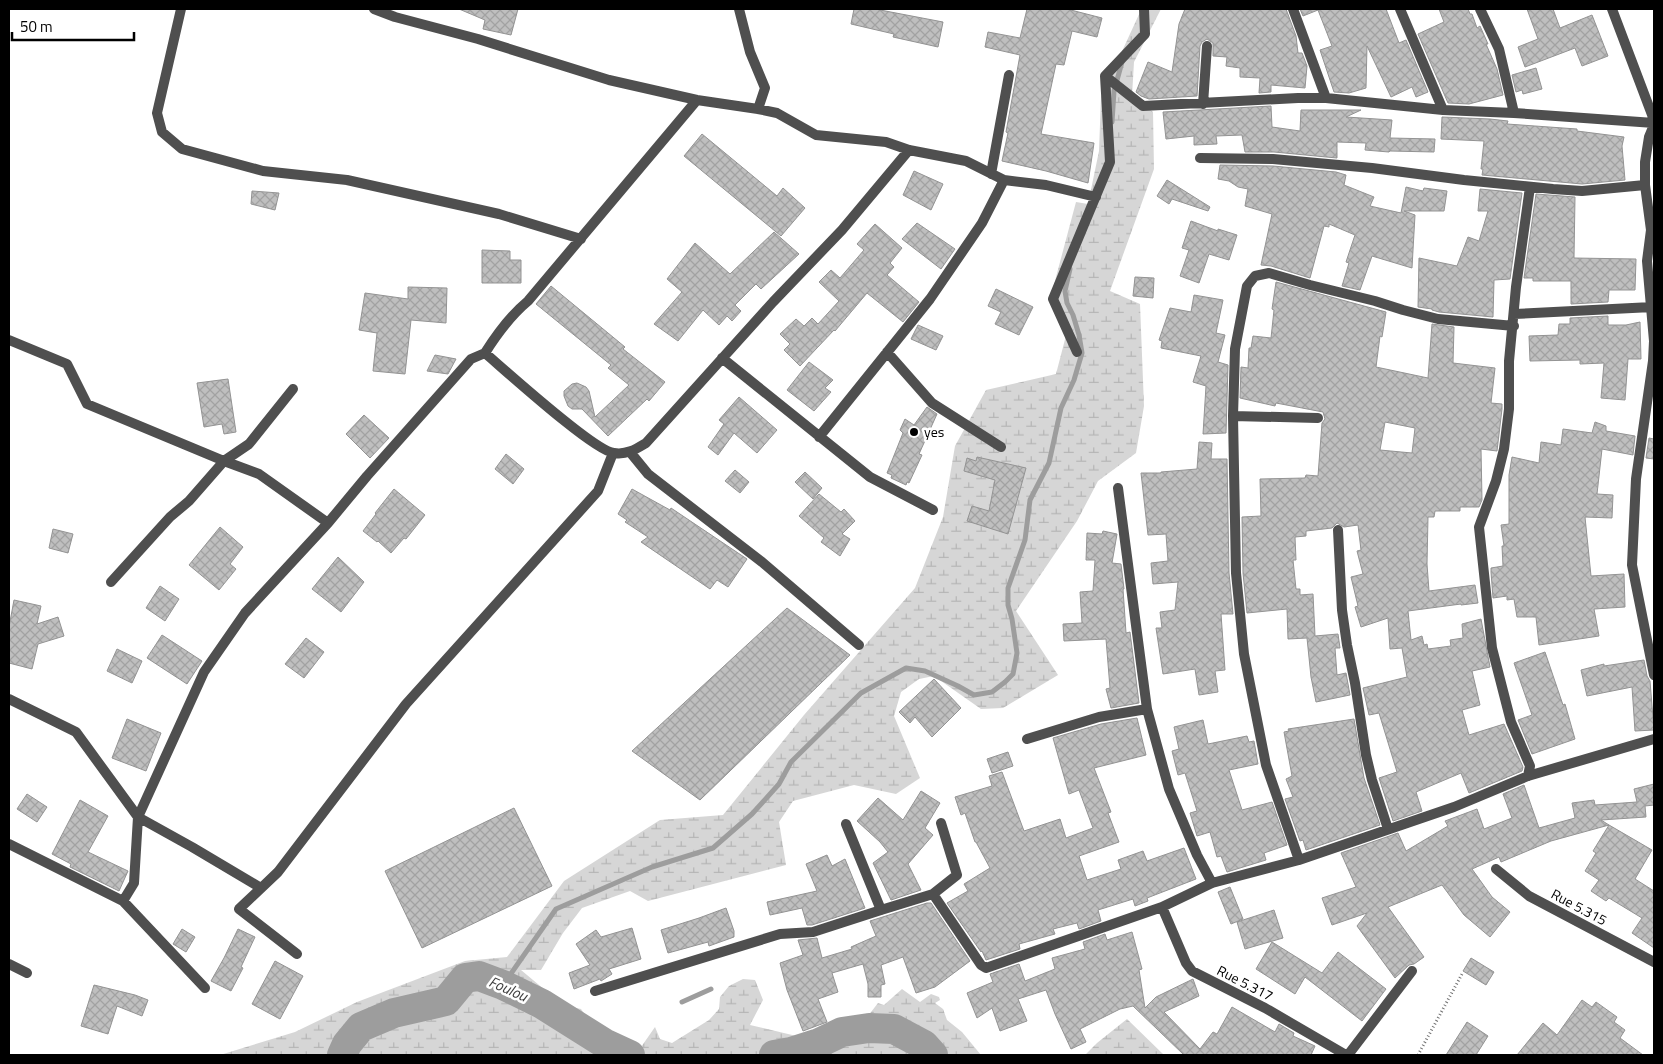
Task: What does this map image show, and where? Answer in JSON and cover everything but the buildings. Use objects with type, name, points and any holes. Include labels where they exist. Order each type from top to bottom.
[{"type":"street","points":[[181,9],[157,113],[162,132],[182,149],[263,171],[347,180],[499,214],[581,239]]},
{"type":"street","points":[[374,9],[609,80],[697,100],[777,113],[816,135],[886,142],[909,150],[966,161],[1004,180],[1046,185],[1096,197]]},
{"type":"street","points":[[739,9],[750,52],[765,88],[758,109]]},
{"type":"street","points":[[1078,352],[1053,299],[1110,162],[1105,76],[1145,34],[1144,9]]},
{"type":"street","points":[[1293,9],[1326,98]]},
{"type":"street","points":[[1400,9],[1443,110]]},
{"type":"street","points":[[1480,9],[1499,50],[1514,113]]},
{"type":"street","points":[[1612,9],[1654,123],[1649,137],[1645,162],[1645,185],[1652,231],[1648,261],[1654,341],[1653,361],[1636,479],[1632,565],[1654,675]]},
{"type":"street","points":[[1203,104],[1207,46]]},
{"type":"street","points":[[991,174],[1009,75]]},
{"type":"street","points":[[1105,76],[1143,106],[1326,98],[1443,110],[1654,123]]},
{"type":"street","points":[[123,900],[134,883],[138,817],[204,672],[244,613],[328,523],[471,359],[485,354],[513,313],[528,301],[697,100]]},
{"type":"street","points":[[485,354],[588,439],[613,454],[630,452],[646,443],[773,302],[842,230],[909,150]]},
{"type":"street","points":[[1200,158],[1274,159],[1582,191],[1645,185]]},
{"type":"street","points":[[819,437],[930,299],[982,223],[1004,180]]},
{"type":"street","points":[[1528,776],[1530,766],[1510,722],[1492,648],[1479,527],[1496,481],[1504,449],[1509,409],[1509,361],[1514,326],[1516,287],[1530,187]]},
{"type":"street","points":[[1299,860],[1266,765],[1244,654],[1236,573],[1233,416],[1235,348],[1247,286],[1255,276],[1269,273],[1310,286],[1376,301],[1438,319],[1514,326]]},
{"type":"street","points":[[1514,314],[1652,307]]},
{"type":"street","points":[[9,340],[67,364],[87,404],[259,474],[328,523]]},
{"type":"street","points":[[888,352],[932,403],[1001,447]]},
{"type":"street","points":[[722,358],[870,477],[933,510]]},
{"type":"street","points":[[111,582],[170,517],[189,501],[224,461],[249,444],[294,390]]},
{"type":"street","points":[[1233,416],[1318,418]]},
{"type":"street","points":[[630,452],[648,474],[762,562],[859,645]]},
{"type":"street","points":[[297,954],[239,909],[278,872],[406,704],[598,491],[613,454]]},
{"type":"street","points":[[1118,488],[1148,710],[1169,789],[1197,855],[1212,883]]},
{"type":"street","points":[[1338,530],[1342,610],[1347,645],[1366,755],[1388,830]]},
{"type":"street","points":[[9,698],[76,732],[138,817],[261,888]]},
{"type":"street","points":[[1027,739],[1099,717],[1148,710]]},
{"type":"street","points":[[933,894],[981,965],[986,968],[1162,907],[1212,883],[1299,860],[1454,807],[1528,776],[1654,739]]},
{"type":"street","points":[[596,991],[780,934],[813,932],[933,894],[957,875],[941,823]]},
{"type":"street","points":[[846,824],[881,910]]},
{"type":"street","points":[[9,844],[123,900],[205,988]]},
{"type":"street","name":"Rue 5.315","points":[[1496,870],[1529,896],[1654,962]]},
{"type":"street","name":"Rue 5.317","points":[[1162,907],[1186,964],[1192,971],[1265,1008],[1347,1055]]},
{"type":"street","points":[[9,964],[27,973]]},
{"type":"street","points":[[1347,1055],[1412,971]]},
{"type":"path","points":[[1418,1055],[1462,974]]},
{"type":"green space","points":[[1140,9],[1161,9],[1134,62],[1132,96],[1153,112],[1154,169],[1110,291],[1140,304],[1144,406],[1136,453],[1098,481],[1077,521],[1016,611],[1058,675],[1003,708],[981,709],[934,676],[919,679],[901,692],[894,716],[920,778],[896,794],[854,785],[793,801],[779,822],[786,865],[648,901],[630,891],[582,908],[563,933],[541,970],[521,970],[563,1005],[581,1009],[594,1028],[639,1050],[655,1027],[660,1039],[672,1043],[709,1020],[719,1009],[720,997],[729,986],[743,979],[755,980],[763,1000],[750,1025],[813,1040],[837,1033],[845,1026],[868,1016],[878,1003],[884,1005],[902,989],[920,1002],[931,994],[939,997],[940,1000],[935,1003],[943,1009],[947,1020],[962,1032],[981,1055],[220,1055],[295,1032],[357,1002],[465,961],[507,957],[564,881],[660,820],[723,815],[804,715],[915,588],[943,517],[955,446],[986,390],[1056,374],[1069,324],[1052,292],[1076,202],[1088,204],[1099,151],[1101,97]]},
{"type":"green space","points":[[1127,1019],[1164,1055],[1085,1055],[1097,1043]]},
{"type":"waterway","points":[[1112,122],[1114,91],[1122,62]]},
{"type":"waterway","points":[[503,985],[556,909],[652,867],[713,848],[752,814],[779,784],[791,762],[861,693],[906,668],[925,671],[974,695],[992,692],[1013,674],[1017,653],[1008,605],[1008,588],[1025,540],[1030,500],[1049,463],[1061,408],[1074,380],[1082,353],[1079,335],[1067,303],[1065,291],[1070,269]]},
{"type":"waterway","name":"Foulou","points":[[342,1055],[347,1044],[361,1027],[394,1013],[446,1001],[465,978],[479,976],[503,985],[542,1004],[604,1043],[630,1055]]},
{"type":"waterway","points":[[682,1002],[711,989]]},
{"type":"waterway","name":"Foulou","points":[[774,1055],[819,1043],[842,1032],[869,1028],[894,1029],[924,1045],[933,1055]]},
{"type":"place","name":"yes","points":[[914,432]]}]
